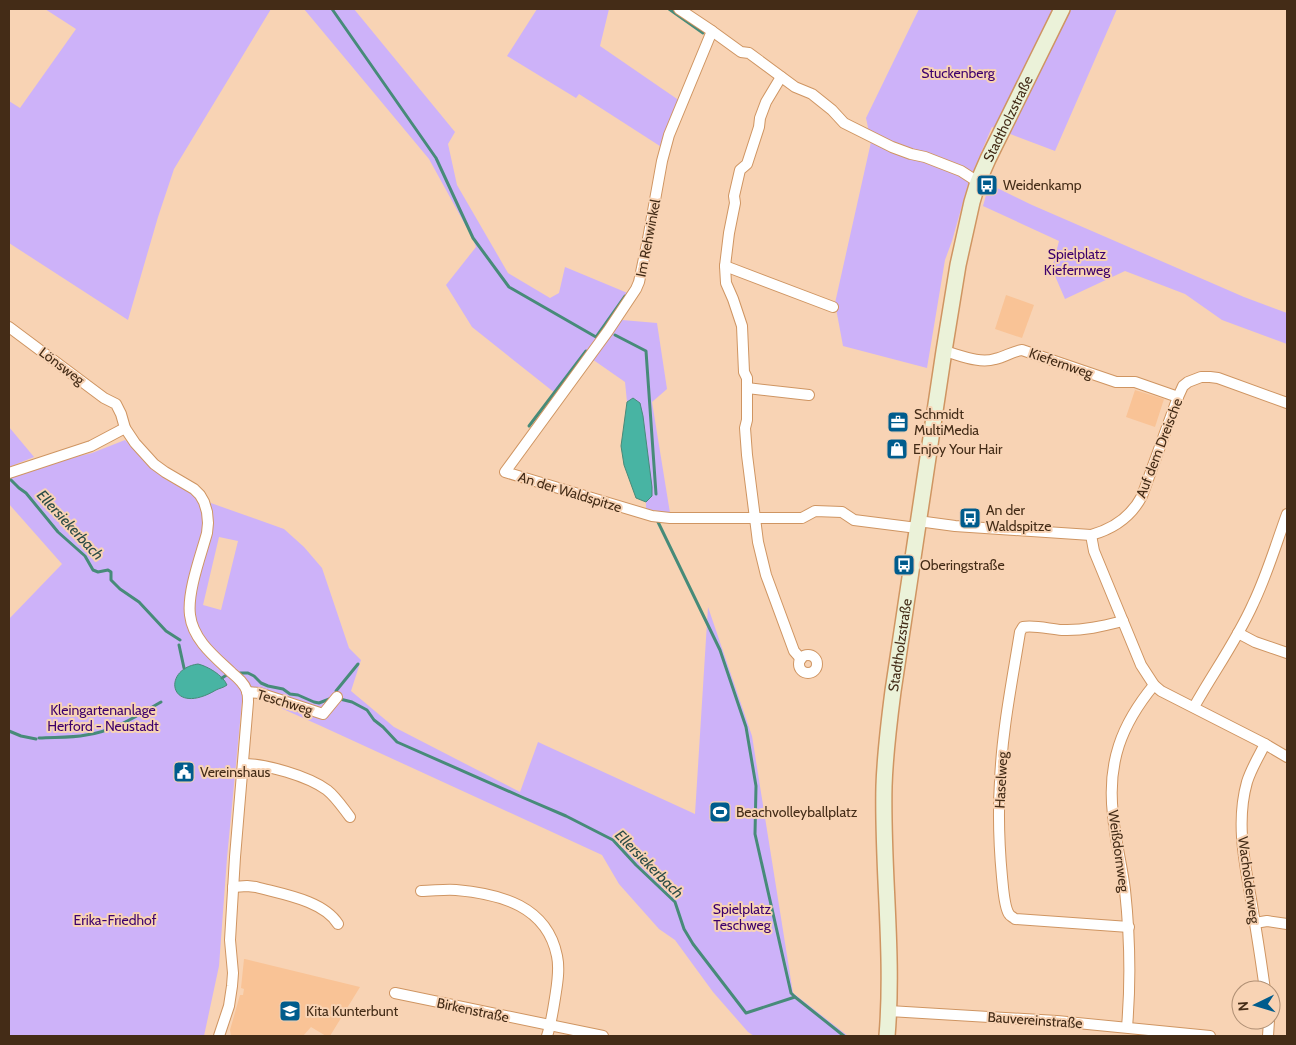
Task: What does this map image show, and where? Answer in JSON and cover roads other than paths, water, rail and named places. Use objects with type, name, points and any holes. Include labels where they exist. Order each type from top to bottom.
[{"type":"street","points":[[679,9],[741,52],[749,54],[795,87],[812,94],[832,110],[844,123],[892,148],[925,157],[960,171],[978,182]]},
{"type":"street","name":"Stadtholzstraße","points":[[887,1036],[889,955],[884,827],[885,760],[892,700],[944,350],[966,226],[978,182],[1000,132],[1062,9]]},
{"type":"street","name":"Im Rehwinkel","points":[[505,472],[608,331],[636,289],[669,135],[712,31]]},
{"type":"street","points":[[781,77],[766,102],[747,164],[740,170],[734,196],[735,203],[725,266],[726,283],[742,326],[744,372],[747,378],[747,420],[745,428],[758,542],[766,575],[794,651],[801,659]]},
{"type":"street","points":[[725,266],[833,307]]},
{"type":"street","name":"Lönsweg","points":[[9,327],[104,398],[116,404],[125,428]]},
{"type":"street","name":"Kiefernweg","points":[[944,350],[978,361],[995,359],[1017,350],[1022,350],[1116,382],[1135,382],[1178,398]]},
{"type":"street","name":"Auf dem Dreische","points":[[1091,536],[1117,524],[1138,505],[1178,398],[1183,386],[1188,382],[1201,377],[1218,378],[1287,403]]},
{"type":"street","points":[[747,388],[809,395]]},
{"type":"street","points":[[9,472],[91,446],[125,428],[135,443],[154,464],[194,490],[204,502],[208,523],[191,593],[189,604],[190,617],[196,635],[209,652],[243,683],[247,692],[248,702],[230,940],[233,973],[232,986],[229,1006],[219,1036]]},
{"type":"street","name":"An der Waldspitze","points":[[505,472],[652,516],[670,518],[802,518],[816,511],[842,512],[854,520],[918,524]]},
{"type":"street","points":[[1194,707],[1253,605],[1287,514]]},
{"type":"street","points":[[918,524],[1091,536],[1094,552],[1141,665],[1154,685],[1287,757]]},
{"type":"street","name":"Haselweg","points":[[1123,621],[1082,630],[1029,626],[1023,628],[1020,632],[1004,732],[999,820],[1003,883],[1010,915],[1015,919],[1129,926]]},
{"type":"street","points":[[1238,633],[1255,642],[1287,653]]},
{"type":"street","name":"Weißdornweg","points":[[1127,1027],[1130,997],[1129,926],[1125,887],[1112,815],[1112,777],[1116,751],[1122,734],[1131,716],[1154,685]]},
{"type":"street","name":"Teschweg","points":[[247,692],[259,693],[323,714],[337,697]]},
{"type":"street","name":"Wacholderweg","points":[[1264,980],[1241,834],[1244,798],[1248,781],[1265,744]]},
{"type":"street","points":[[243,764],[254,764],[311,780],[328,791],[350,817]]},
{"type":"street","points":[[233,887],[247,886],[310,902],[334,917],[338,924]]},
{"type":"street","points":[[422,891],[454,890],[491,895],[518,904],[541,920],[558,958],[556,989],[547,1036]]},
{"type":"street","points":[[1255,923],[1267,921],[1287,924]]},
{"type":"street","name":"Birkenstraße","points":[[395,994],[603,1036]]},
{"type":"street","name":"Bauvereinstraße","points":[[889,1011],[1057,1021],[1210,1036]]},
{"type":"water","points":[[633,398],[640,403],[643,416],[652,487],[652,496],[646,502],[636,498],[624,465],[621,446],[627,402]]},
{"type":"water","points":[[198,664],[214,672],[227,685],[200,697],[188,698],[180,695],[176,689],[175,682],[179,674],[186,668]]},
{"type":"waterway","points":[[332,9],[436,158],[473,238],[509,287],[596,337],[625,296]]},
{"type":"waterway","points":[[669,9],[703,33]]},
{"type":"waterway","points":[[615,335],[646,351],[656,494]]},
{"type":"waterway","points":[[529,426],[586,351]]},
{"type":"waterway","name":"Ellersiekerbach","points":[[10,479],[26,493],[58,532],[85,556],[93,570],[98,572],[108,570],[111,572],[111,580],[120,589],[139,602],[166,631],[180,640]]},
{"type":"waterway","points":[[658,522],[720,650],[746,727],[756,786],[755,834],[791,993],[795,997]]},
{"type":"waterway","points":[[179,645],[184,668]]},
{"type":"waterway","points":[[336,691],[358,664]]},
{"type":"waterway","name":"Ellersiekerbach","points":[[240,673],[248,673],[261,683],[283,689],[290,694],[298,695],[314,702],[319,703],[332,698]]},
{"type":"waterway","name":"Ellersiekerbach","points":[[222,678],[228,674]]},
{"type":"waterway","name":"Ellersiekerbach","points":[[340,699],[352,702],[367,710],[374,720],[397,742],[566,816],[613,840],[675,902],[684,929],[693,944],[746,1013],[795,997],[844,1036]]},
{"type":"waterway","points":[[39,738],[69,737],[96,733],[125,722],[161,702]]},
{"type":"waterway","points":[[9,731],[36,739]]},
{"type":"place","name":"Weidenkamp","points":[[987,185]]},
{"type":"place","name":"Schmidt MultiMedia","points":[[898,422]]},
{"type":"place","name":"Enjoy Your Hair","points":[[897,449]]},
{"type":"place","name":"An der Waldspitze","points":[[970,518]]},
{"type":"place","name":"Oberingstraße","points":[[904,565]]},
{"type":"place","name":"Vereinshaus","points":[[184,772]]},
{"type":"place","name":"Beachvolleyballplatz","points":[[720,812]]},
{"type":"place","name":"Kita Kunterbunt","points":[[290,1011]]},
{"type":"park label","name":"Stuckenberg","points":[[958,73]]},
{"type":"park label","name":"Spielplatz Kiefernweg","points":[[1077,262]]},
{"type":"park label","name":"Kleingartenanlage Herford - Neustadt","points":[[103,718]]},
{"type":"park label","name":"Spielplatz Teschweg","points":[[742,918]]},
{"type":"park label","name":"Erika-Friedhof","points":[[115,920]]}]
